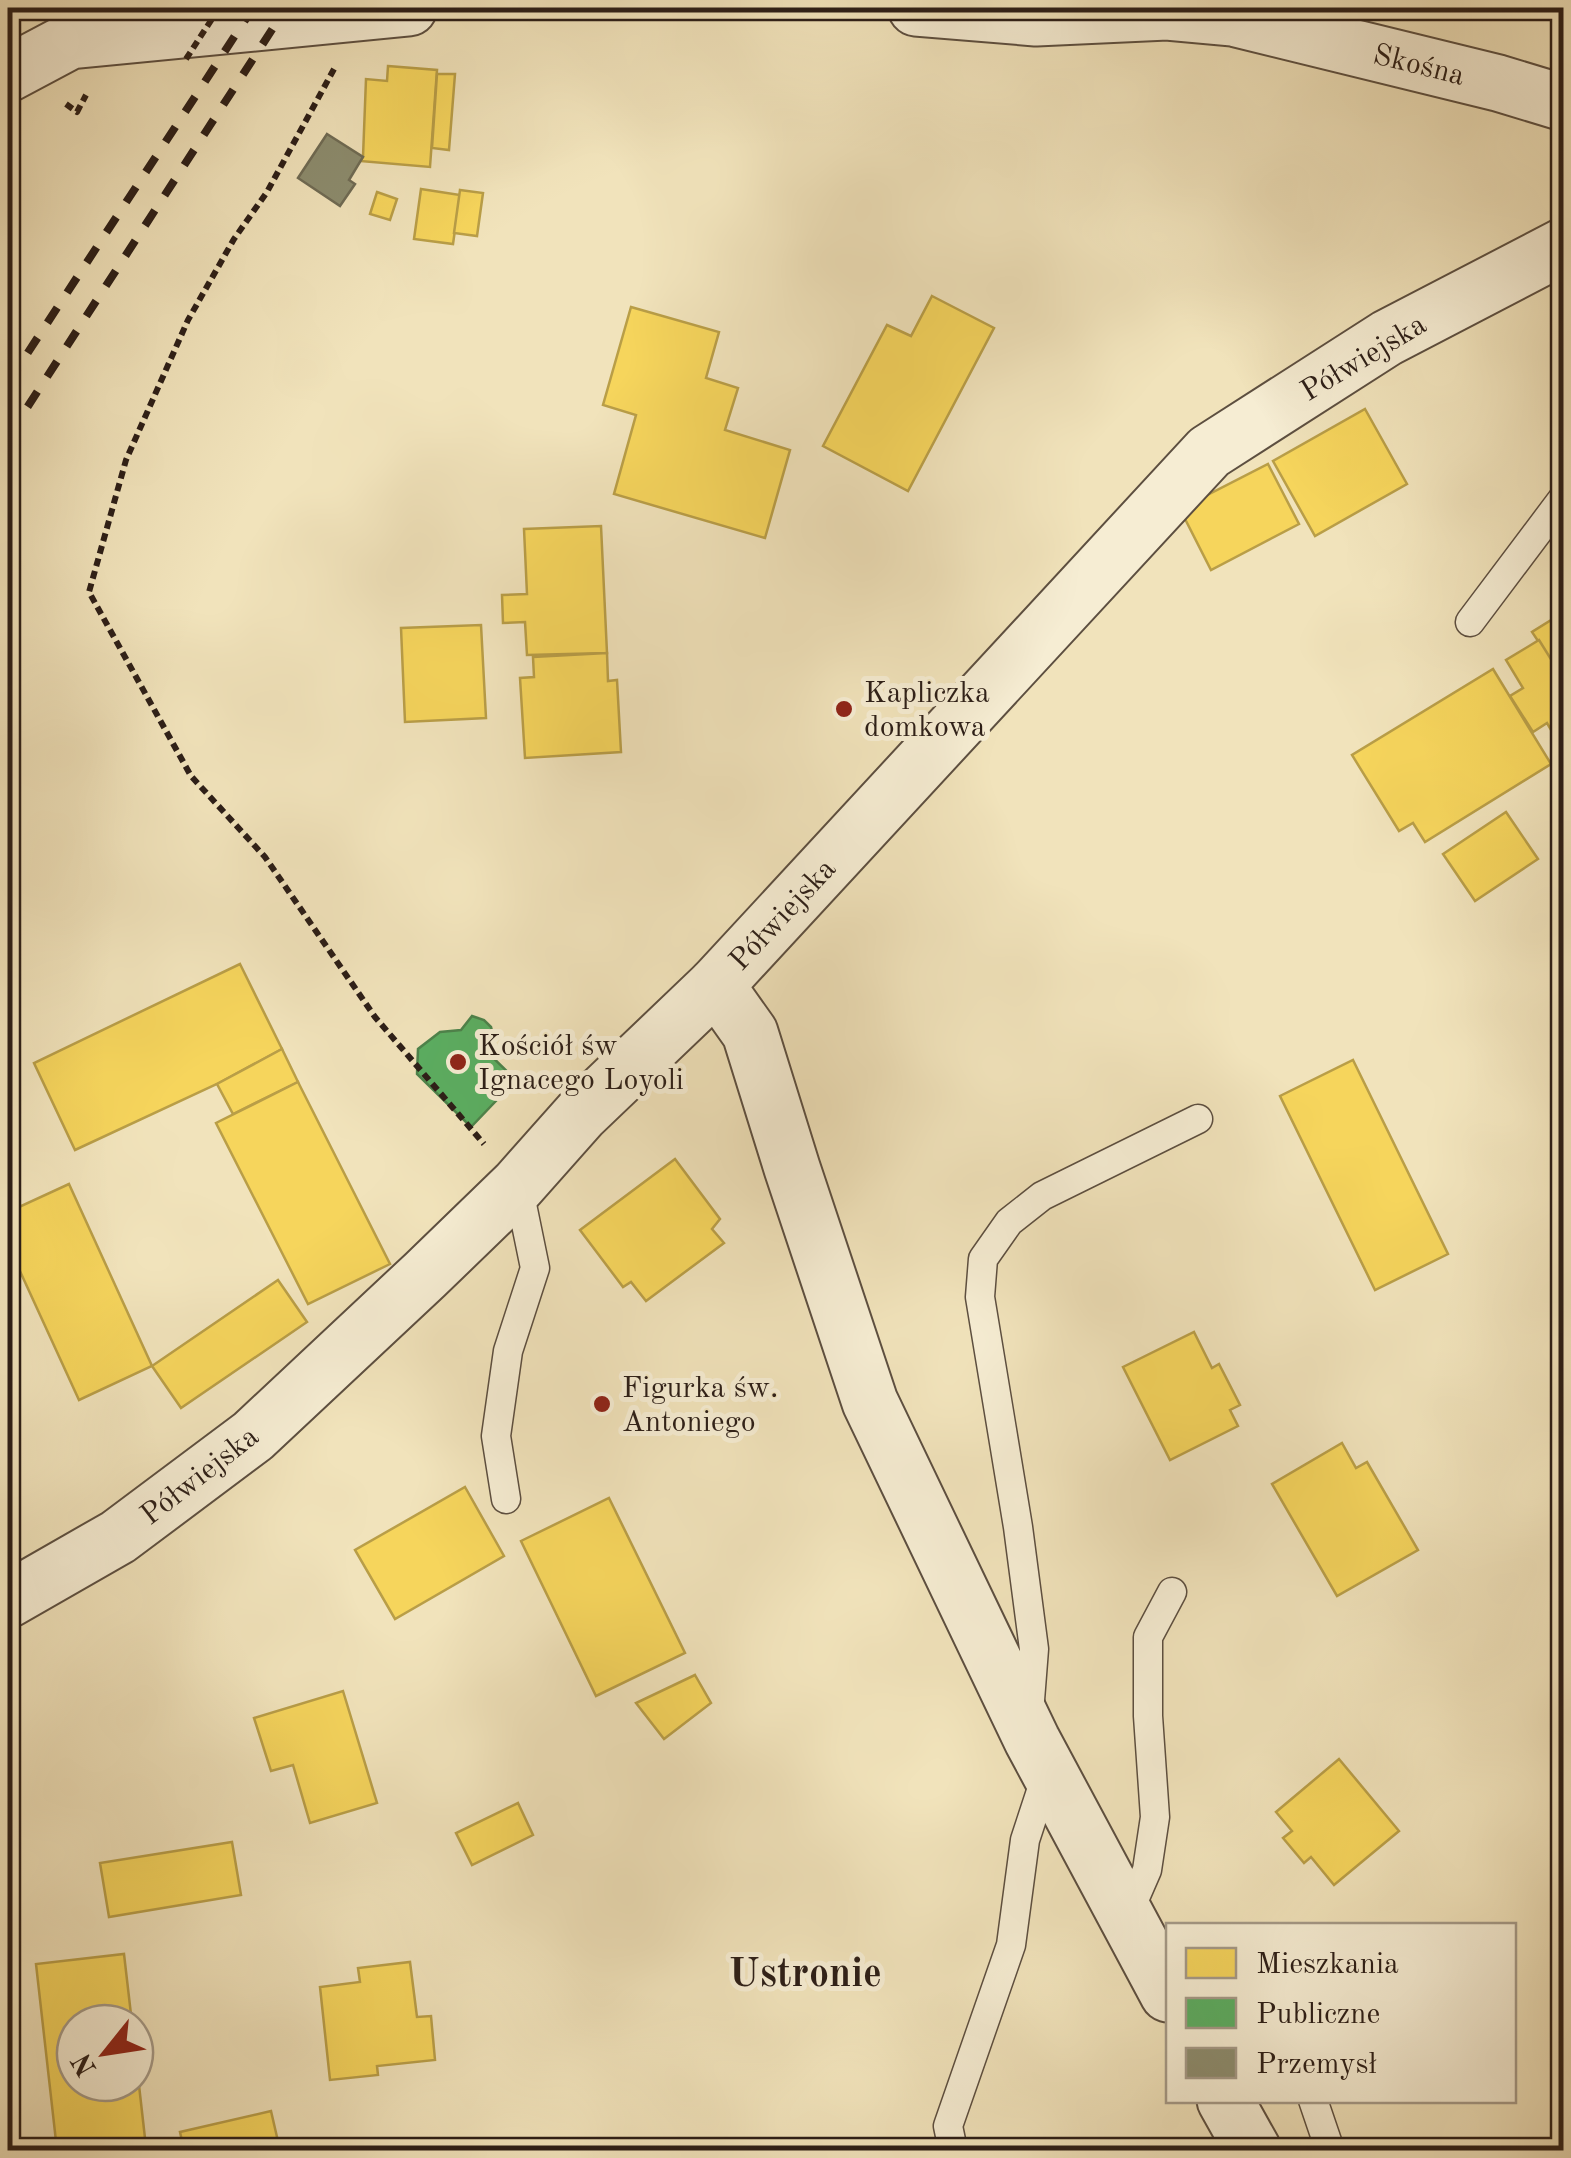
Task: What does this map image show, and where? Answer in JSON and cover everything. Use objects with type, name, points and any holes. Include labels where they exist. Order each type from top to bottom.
[{"type":"street","points":[[8,74],[70,41],[409,8]]},
{"type":"street","name":"Skośna","points":[[916,8],[1036,18],[1167,12],[1233,18],[1564,103]]},
{"type":"street","name":"Półwiejska","points":[[8,1600],[118,1538],[253,1436],[425,1276],[518,1185],[581,1114],[716,985],[1210,452],[1387,338],[1564,246]]},
{"type":"street","points":[[716,985],[750,1032],[870,1402],[1038,1750],[1166,1990]]},
{"type":"street","points":[[1227,2103],[1253,2150]]},
{"type":"lane","points":[[1470,622],[1564,497]]},
{"type":"lane","points":[[952,2150],[948,2126],[1010,1944],[1038,1750],[1034,1650],[980,1297],[983,1259],[1008,1222],[1042,1196],[1198,1119]]},
{"type":"lane","points":[[506,1499],[496,1436],[508,1351],[535,1268],[518,1185]]},
{"type":"lane","points":[[1126,1916],[1147,1870],[1155,1818],[1148,1716],[1148,1637],[1172,1592]]},
{"type":"lane","points":[[1314,2103],[1330,2150]]},
{"type":"path","points":[[186,58],[219,8]]},
{"type":"path","points":[[347,14],[334,69],[267,192],[234,239],[188,320],[126,460],[89,592],[192,776],[265,857],[375,1017],[518,1185]]},
{"type":"building: Mieszkania","points":[[388,66],[437,70],[430,167],[360,161],[366,79],[387,81]]},
{"type":"building: Mieszkania","points":[[437,74],[455,74],[449,150],[432,148]]},
{"type":"building: Mieszkania","points":[[421,189],[460,195],[453,244],[414,239]]},
{"type":"building: Mieszkania","points":[[460,190],[483,193],[477,236],[454,233]]},
{"type":"building: Mieszkania","points":[[377,192],[397,199],[390,220],[370,214]]},
{"type":"building: Mieszkania","points":[[932,296],[994,328],[908,491],[823,446],[887,325],[911,336]]},
{"type":"building: Mieszkania","points":[[631,307],[719,332],[706,378],[738,388],[725,430],[790,450],[765,538],[614,494],[636,415],[603,405]]},
{"type":"building: Mieszkania","points":[[1365,409],[1407,484],[1315,536],[1273,461]]},
{"type":"building: Mieszkania","points":[[1268,464],[1299,524],[1211,570],[1180,509]]},
{"type":"building: Mieszkania","points":[[601,526],[607,653],[527,655],[525,622],[503,623],[502,595],[527,594],[524,529]]},
{"type":"building: Mieszkania","points":[[1564,612],[1564,680],[1532,632]]},
{"type":"building: Mieszkania","points":[[481,625],[486,718],[405,722],[401,628]]},
{"type":"building: Mieszkania","points":[[1539,640],[1564,680],[1564,736],[1557,740],[1547,723],[1533,732],[1510,696],[1523,688],[1506,660]]},
{"type":"building: Mieszkania","points":[[607,653],[608,681],[617,680],[621,752],[525,758],[520,678],[534,677],[533,657]]},
{"type":"building: Mieszkania","points":[[1493,669],[1551,764],[1425,842],[1413,823],[1399,831],[1352,755]]},
{"type":"building: Mieszkania","points":[[1506,812],[1538,859],[1475,901],[1443,854]]},
{"type":"building: Mieszkania","points":[[8,915],[17,936],[8,940]]},
{"type":"building: Mieszkania","points":[[240,964],[282,1049],[75,1150],[34,1063]]},
{"type":"building: Mieszkania","points":[[282,1049],[298,1082],[233,1114],[217,1084]]},
{"type":"building: Mieszkania","points":[[1353,1060],[1448,1254],[1375,1290],[1280,1096]]},
{"type":"building: Mieszkania","points":[[298,1082],[390,1264],[308,1304],[216,1123]]},
{"type":"building: Mieszkania","points":[[675,1159],[720,1219],[712,1229],[724,1243],[646,1301],[631,1282],[623,1287],[580,1230]]},
{"type":"building: Mieszkania","points":[[69,1184],[152,1366],[79,1400],[8,1245],[8,1212]]},
{"type":"building: Mieszkania","points":[[278,1280],[307,1322],[181,1408],[152,1366]]},
{"type":"building: Mieszkania","points":[[1194,1332],[1212,1368],[1219,1364],[1240,1405],[1230,1410],[1238,1426],[1170,1460],[1123,1367]]},
{"type":"building: Mieszkania","points":[[1342,1443],[1356,1468],[1367,1462],[1418,1550],[1337,1596],[1272,1484]]},
{"type":"building: Mieszkania","points":[[465,1487],[504,1556],[395,1619],[355,1550]]},
{"type":"building: Mieszkania","points":[[609,1498],[685,1653],[596,1696],[521,1541]]},
{"type":"building: Mieszkania","points":[[695,1675],[711,1703],[664,1739],[636,1703]]},
{"type":"building: Mieszkania","points":[[343,1691],[377,1803],[310,1823],[293,1765],[271,1771],[254,1718]]},
{"type":"building: Mieszkania","points":[[1339,1759],[1399,1831],[1334,1885],[1311,1857],[1304,1863],[1283,1838],[1292,1831],[1276,1812]]},
{"type":"building: Mieszkania","points":[[518,1803],[533,1835],[472,1865],[456,1833]]},
{"type":"building: Mieszkania","points":[[232,1842],[241,1895],[109,1917],[100,1863]]},
{"type":"building: Mieszkania","points":[[124,1954],[130,2003],[55,2003],[55,2103],[141,2103],[146,2147],[57,2150],[36,1964]]},
{"type":"building: Mieszkania","points":[[410,1962],[417,2017],[431,2016],[435,2060],[377,2066],[378,2075],[330,2080],[320,1987],[360,1982],[358,1968]]},
{"type":"building: Mieszkania","points":[[271,2111],[280,2150],[184,2150],[180,2132]]},
{"type":"building: Publiczne","name":"Kościół św Ignacego Loyoli","points":[[472,1016],[491,1027],[494,1040],[485,1050],[516,1080],[471,1127],[417,1074],[418,1049],[440,1032],[461,1030]]},
{"type":"building: Przemysł","points":[[327,134],[363,157],[349,180],[355,184],[340,206],[298,178]]},
{"type":"railway","points":[[8,383],[253,8]]},
{"type":"railway","points":[[8,437],[286,8]]},
{"type":"place","name":"Kapliczka domkowa","points":[[844,709]]},
{"type":"place","name":"Kościół św Ignacego Loyoli","points":[[458,1062]]},
{"type":"place","name":"Figurka św. Antoniego","points":[[602,1404]]},
{"type":"district","name":"Ustronie","points":[[805,1972]]}]
